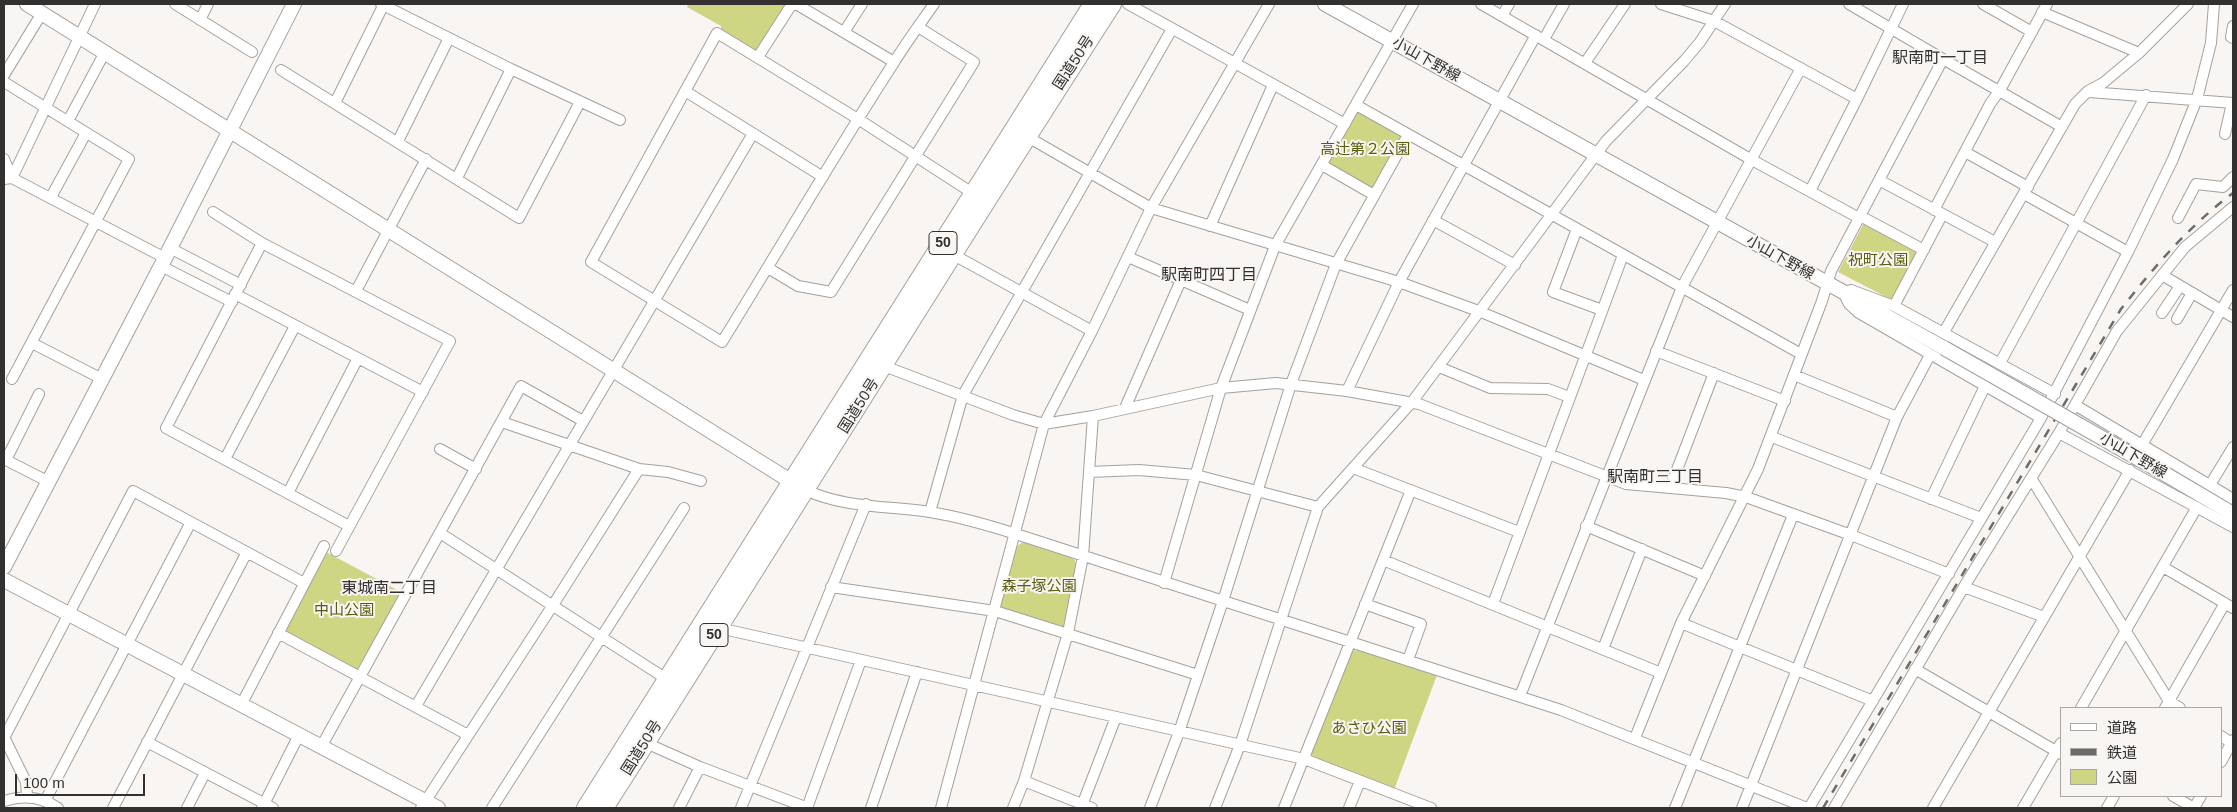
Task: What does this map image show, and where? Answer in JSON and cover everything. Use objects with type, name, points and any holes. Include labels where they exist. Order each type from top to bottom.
[{"type":"highway","name":"国道50号","points":[[604,808],[719,628],[799,486],[974,194],[1093,4]]},
{"type":"highway","name":"国道50号","points":[[586,808],[668,680],[799,486],[884,366],[1026,136],[1112,4]]},
{"type":"street","points":[[27,4],[799,486],[832,499],[930,512],[967,519],[1016,534],[1520,696],[1635,738],[1693,764],[1808,808],[2055,394],[2128,252],[2173,159],[2197,99],[2211,43],[2214,4]]},
{"type":"street","points":[[8,179],[46,108],[95,4]]},
{"type":"street","points":[[175,4],[252,52]]},
{"type":"street","points":[[200,20],[208,4]]},
{"type":"street","points":[[4,567],[231,130],[294,4]]},
{"type":"street","points":[[335,103],[383,4],[511,69],[620,120]]},
{"type":"street","points":[[758,57],[792,4]]},
{"type":"street","points":[[796,4],[894,62]]},
{"type":"street","points":[[844,32],[862,4]]},
{"type":"street","points":[[934,4],[894,62],[858,120],[823,176],[722,342],[591,262],[717,33],[758,57],[858,120],[974,194]]},
{"type":"street","points":[[1128,4],[1344,124]]},
{"type":"street","points":[[941,808],[1044,424],[1092,331],[1151,208],[1269,4]]},
{"type":"street","name":"小山下野線","points":[[1325,4],[1944,348],[2233,514]]},
{"type":"street","points":[[1164,583],[1221,388],[1275,246],[1413,4]]},
{"type":"street","points":[[1481,4],[1752,160],[1859,218],[1864,218],[1924,250]]},
{"type":"street","points":[[1502,16],[1509,4]]},
{"type":"street","points":[[1347,391],[1399,282],[1498,100],[1564,4]]},
{"type":"street","points":[[1585,63],[1625,4]]},
{"type":"street","points":[[1661,4],[1714,21],[1858,99]]},
{"type":"street","points":[[1215,808],[1240,745],[1318,507],[1412,402],[1481,312],[1596,155],[1646,99],[1684,61],[1725,4]]},
{"type":"street","points":[[1849,4],[2062,127]]},
{"type":"street","points":[[1810,191],[1858,99],[1903,4]]},
{"type":"street","points":[[1983,4],[2032,32]]},
{"type":"street","points":[[1944,332],[2075,104],[2088,92],[2104,84],[2139,54],[2187,4]]},
{"type":"street","points":[[1894,306],[1924,250],[1965,152],[2045,8],[2139,54]]},
{"type":"street","points":[[4,75],[42,13]]},
{"type":"street","points":[[2233,26],[2231,37],[2233,38]]},
{"type":"street","points":[[768,268],[798,286],[831,292],[974,62],[918,28]]},
{"type":"street","points":[[930,512],[964,395],[1092,173],[1172,29]]},
{"type":"street","points":[[398,141],[449,38]]},
{"type":"street","points":[[68,121],[105,52]]},
{"type":"street","points":[[1635,738],[1681,623],[1746,498],[1772,437],[1831,271],[1943,59]]},
{"type":"street","points":[[1520,696],[1546,625],[1682,287],[1801,68]]},
{"type":"street","points":[[457,178],[511,69]]},
{"type":"street","points":[[281,70],[519,218],[580,102]]},
{"type":"street","points":[[4,82],[129,160],[12,379]]},
{"type":"street","points":[[1210,226],[1272,85]]},
{"type":"street","points":[[684,92],[752,135],[823,176]]},
{"type":"street","points":[[2088,92],[2233,103],[2225,134]]},
{"type":"street","points":[[2000,363],[2146,96]]},
{"type":"street","points":[[1356,105],[1801,354]]},
{"type":"street","points":[[51,198],[86,132]]},
{"type":"street","points":[[416,706],[752,135]]},
{"type":"street","points":[[1150,808],[1223,602],[1259,492],[1291,384],[1336,264],[1408,135]]},
{"type":"street","points":[[1026,136],[1151,208],[1399,282],[1481,312],[1644,380]]},
{"type":"street","points":[[1965,152],[2076,224],[2128,252]]},
{"type":"street","points":[[4,159],[8,179]]},
{"type":"street","points":[[356,291],[426,159]]},
{"type":"street","points":[[1322,165],[1374,195]]},
{"type":"street","points":[[2178,218],[2196,184],[2223,187],[2233,177]]},
{"type":"street","points":[[8,179],[51,198],[423,392]]},
{"type":"street","points":[[1879,180],[1995,242]]},
{"type":"street","points":[[1834,808],[1964,587],[2059,432],[2117,331],[2185,247],[2232,209]]},
{"type":"street","points":[[212,212],[262,243],[450,341],[336,551]]},
{"type":"street","points":[[1433,220],[1515,266]]},
{"type":"street","points":[[1577,230],[1553,292],[1602,310]]},
{"type":"street","points":[[262,243],[166,428],[349,526]]},
{"type":"street","points":[[952,254],[1023,291],[1092,331]]},
{"type":"street","points":[[1493,604],[1584,355],[1623,255]]},
{"type":"street","points":[[165,257],[236,293]]},
{"type":"street","points":[[1128,257],[1250,310]]},
{"type":"street","points":[[2162,275],[2233,317]]},
{"type":"street","points":[[1125,408],[1181,280]]},
{"type":"street","points":[[2162,313],[2180,286]]},
{"type":"street","points":[[2041,418],[1859,313],[1849,304],[1842,292],[1851,290],[1894,306],[2055,394]]},
{"type":"street","points":[[2142,445],[2233,290]]},
{"type":"street","points":[[2177,319],[2192,293]]},
{"type":"street","points":[[225,459],[296,326]]},
{"type":"street","points":[[32,343],[102,380]]},
{"type":"street","points":[[1656,350],[1785,401]]},
{"type":"street","points":[[1742,808],[1897,417],[1930,355]]},
{"type":"street","points":[[288,493],[358,358]]},
{"type":"street","points":[[884,366],[1022,418],[1044,424],[1093,416],[1221,388],[1276,383],[1347,391],[1412,402],[1626,484],[1726,493],[1746,498],[1850,535],[1949,574]]},
{"type":"street","points":[[1439,367],[1490,388],[1548,389],[1569,397]]},
{"type":"street","points":[[1670,488],[1714,373]]},
{"type":"street","points":[[1794,375],[1897,417]]},
{"type":"street","points":[[321,747],[361,678],[521,386],[583,420]]},
{"type":"street","points":[[1931,499],[1985,386]]},
{"type":"street","points":[[40,394],[5,459],[49,482]]},
{"type":"street","points":[[2075,405],[2233,500]]},
{"type":"street","points":[[1013,808],[1024,781],[1068,634],[1083,556],[1093,416]]},
{"type":"street","points":[[502,422],[639,469],[668,472],[701,481]]},
{"type":"street","points":[[2059,432],[2233,527]]},
{"type":"street","points":[[1772,437],[1981,518]]},
{"type":"street","points":[[2210,485],[2233,447]]},
{"type":"street","points":[[440,449],[476,469]]},
{"type":"street","points":[[1353,468],[1519,532]]},
{"type":"street","points":[[4,580],[321,747],[428,806],[468,735],[639,469]]},
{"type":"street","points":[[1089,472],[1139,470],[1196,475],[1318,507]]},
{"type":"street","points":[[1933,808],[2130,470]]},
{"type":"street","points":[[2030,478],[2126,630],[2167,704],[2229,606],[2163,567]]},
{"type":"street","points":[[1284,808],[1411,490]]},
{"type":"street","points":[[27,796],[26,782],[4,738],[133,491],[304,582]]},
{"type":"street","points":[[741,808],[805,648],[866,504]]},
{"type":"street","points":[[492,808],[684,508]]},
{"type":"street","points":[[2082,707],[2197,508]]},
{"type":"street","points":[[1675,808],[1793,514]]},
{"type":"street","points":[[4,801],[27,796],[50,805],[127,645],[191,522]]},
{"type":"street","points":[[1586,526],[1705,576]]},
{"type":"street","points":[[440,533],[668,680]]},
{"type":"street","points":[[241,705],[324,546]]},
{"type":"street","points":[[1603,649],[1642,550]]},
{"type":"street","points":[[113,808],[247,552]]},
{"type":"street","points":[[1383,560],[1660,673]]},
{"type":"street","points":[[832,587],[995,611],[1198,675]]},
{"type":"street","points":[[1964,587],[2044,617]]},
{"type":"street","points":[[1365,604],[1421,624],[1408,660]]},
{"type":"street","points":[[1681,623],[1873,701]]},
{"type":"street","points":[[719,628],[1304,759],[1415,805],[1431,808]]},
{"type":"street","points":[[278,633],[468,735]]},
{"type":"street","points":[[646,743],[700,767],[807,808],[861,660]]},
{"type":"street","points":[[1915,669],[2059,749],[2023,808]]},
{"type":"street","points":[[871,808],[917,672]]},
{"type":"street","points":[[1024,781],[1085,807],[1116,717]]},
{"type":"street","points":[[147,742],[266,807],[299,736]]},
{"type":"street","points":[[2222,760],[2233,742]]},
{"type":"street","points":[[679,808],[700,767]]},
{"type":"street","points":[[188,808],[206,773]]},
{"type":"street","points":[[1349,808],[1360,781]]},
{"type":"street","points":[[2107,808],[2113,797]]},
{"type":"street","points":[[2175,797],[2194,808],[2200,797]]},
{"type":"green space","points":[[688,4],[786,4],[756,52],[721,31],[721,26],[687,7]]},
{"type":"green space","name":"高辻第２公園","points":[[1356,107],[1406,136],[1373,193],[1324,164]]},
{"type":"green space","name":"祝町公園","points":[[1865,221],[1918,251],[1892,300],[1838,272]]},
{"type":"green space","name":"森子塚公園","points":[[1023,542],[1074,559],[1077,565],[1065,626],[1062,628],[1002,610],[1000,606],[1017,546]]},
{"type":"green space","name":"中山公園","points":[[326,552],[403,593],[362,670],[356,671],[284,633]]},
{"type":"green space","name":"あさひ公園","points":[[1358,650],[1437,675],[1394,790],[1314,759],[1311,753],[1351,651]]},
{"type":"railway","points":[[1823,808],[2121,309],[2173,247],[2233,193]]},
{"type":"district","name":"駅南町一丁目","points":[[1940,59]]},
{"type":"district","name":"駅南町四丁目","points":[[1209,276]]},
{"type":"district","name":"駅南町三丁目","points":[[1655,478]]},
{"type":"district","name":"東城南二丁目","points":[[389,589]]}]
